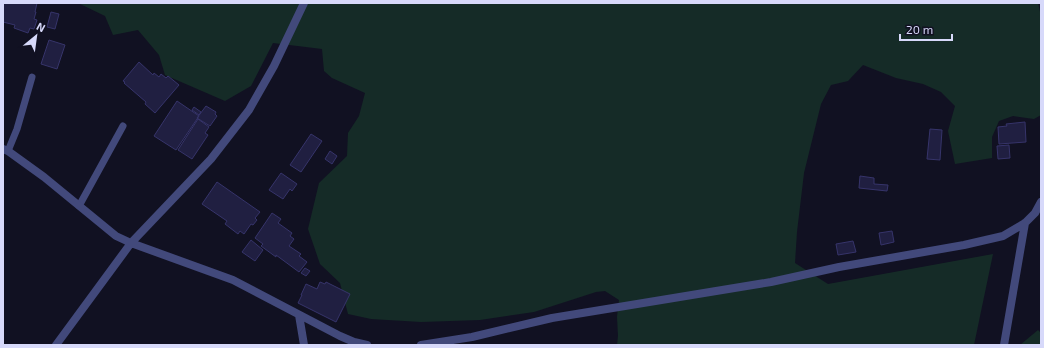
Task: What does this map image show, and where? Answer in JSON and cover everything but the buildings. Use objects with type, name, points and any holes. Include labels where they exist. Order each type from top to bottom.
[{"type":"street","points":[[56,345],[131,243],[212,159],[249,110],[274,66],[304,3]]},
{"type":"street","points":[[6,150],[44,177],[116,236],[131,243],[233,280],[340,336],[366,345]]},
{"type":"street","points":[[421,345],[473,341],[552,318],[771,282],[839,267],[964,245],[1003,236],[1025,223],[1035,214],[1041,202]]},
{"type":"street","points":[[1004,345],[1025,223]]},
{"type":"street","points":[[299,315],[304,345]]},
{"type":"lane","points":[[6,150],[17,129],[32,77]]},
{"type":"lane","points":[[79,206],[123,126]]},
{"type":"green space","points":[[78,3],[1038,3],[1041,16],[1041,115],[1034,119],[1013,116],[999,121],[992,137],[992,158],[955,164],[948,131],[955,106],[941,92],[923,84],[896,78],[863,65],[848,81],[831,85],[821,104],[804,173],[795,263],[828,284],[993,254],[974,345],[617,345],[617,317],[619,300],[605,291],[596,292],[534,312],[480,320],[421,322],[371,319],[348,314],[340,283],[320,264],[308,229],[319,183],[347,156],[348,133],[359,116],[365,93],[332,78],[324,71],[322,49],[273,43],[251,86],[225,101],[165,75],[159,55],[138,30],[113,35],[105,16]]},
{"type":"green space","points":[[1038,330],[1041,333],[1041,345],[1020,345]]}]
